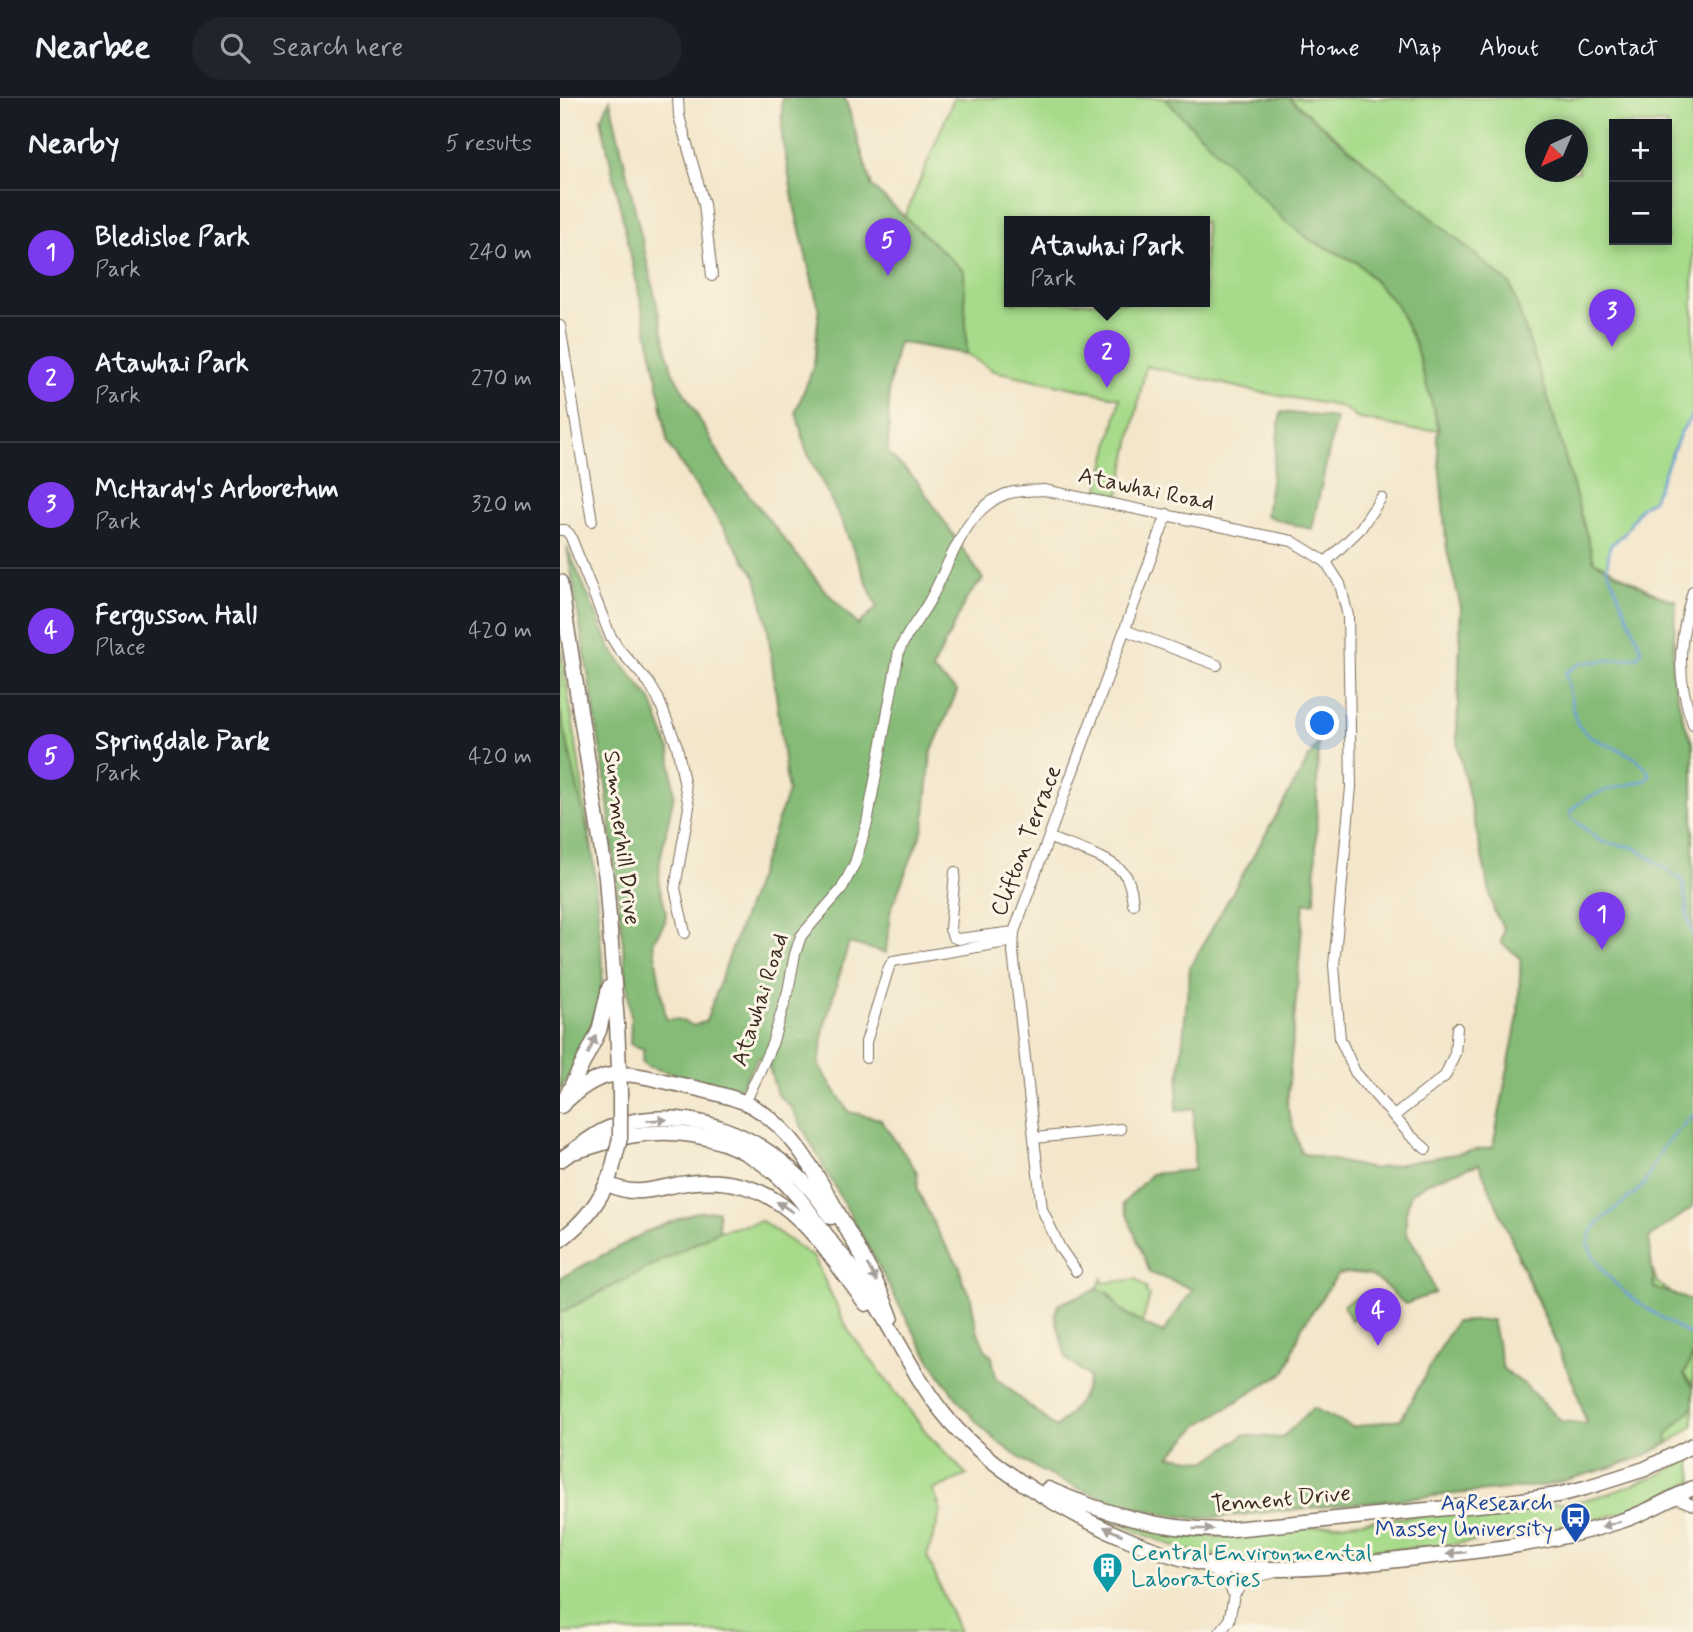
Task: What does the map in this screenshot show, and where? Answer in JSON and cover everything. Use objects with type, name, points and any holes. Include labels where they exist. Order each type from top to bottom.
[{"type":"main road","name":"Summerhill Drive","points":[[560,582],[606,878],[620,1093],[620,1138],[609,1177],[592,1208],[573,1230],[560,1240]]},
{"type":"main road","points":[[561,1107],[599,1031],[608,996],[613,959]]},
{"type":"main road","points":[[561,1107],[571,1096],[596,1079],[611,1073],[645,1077],[745,1103],[782,1129],[809,1163],[878,1284],[905,1354]]},
{"type":"main road","name":"Tennent Drive","points":[[560,1160],[597,1133],[612,1127],[645,1121],[692,1121],[732,1131],[776,1156],[813,1192],[841,1234],[857,1273],[905,1354],[952,1424],[999,1468],[1091,1522],[1139,1543],[1199,1563],[1289,1568],[1338,1566],[1524,1546],[1566,1538],[1625,1520],[1693,1488]]},
{"type":"main road","points":[[609,1177],[621,1191],[635,1193],[707,1182],[742,1186],[770,1197],[792,1211],[811,1230],[905,1354]]},
{"type":"main road","name":"Tennent Drive","points":[[999,1468],[1073,1500],[1132,1519],[1179,1529],[1223,1530],[1508,1502],[1558,1494],[1645,1469],[1693,1445]]},
{"type":"street","points":[[678,98],[680,116],[704,204],[712,276]]},
{"type":"street","points":[[560,326],[592,522]]},
{"type":"street","name":"Atawhai Road","points":[[745,1103],[772,1044],[801,936],[842,890],[855,863],[867,823],[899,651],[908,631],[931,599],[967,528],[985,506],[1008,494],[1021,491],[1056,491],[1292,541],[1326,562]]},
{"type":"street","points":[[1381,498],[1360,528],[1326,562],[1340,584],[1348,616],[1351,787],[1334,965],[1337,1021],[1340,1039],[1355,1072],[1426,1149]]},
{"type":"street","name":"Clifton Terrace","points":[[1076,1271],[1060,1248],[1042,1209],[1014,937],[1167,514]]},
{"type":"street","points":[[560,530],[565,530],[570,535],[611,635],[618,648],[649,682],[677,746],[689,807],[675,888],[685,933]]},
{"type":"street","points":[[1693,591],[1682,631],[1680,653],[1682,690],[1693,724]]},
{"type":"street","points":[[1125,630],[1217,666]]},
{"type":"street","points":[[1050,838],[1113,864],[1126,876],[1130,884],[1133,904]]},
{"type":"street","points":[[955,872],[950,929],[953,937],[1014,937]]},
{"type":"street","points":[[866,1058],[866,1042],[893,961],[1014,937]]},
{"type":"street","points":[[1394,1116],[1445,1076],[1455,1054],[1457,1028]]},
{"type":"street","points":[[1035,1138],[1120,1129]]},
{"type":"street","points":[[1674,1497],[1693,1505]]},
{"type":"street","points":[[1199,1563],[1223,1576],[1234,1595]]},
{"type":"street","points":[[1220,1632],[1229,1621],[1234,1595],[1246,1581],[1289,1568]]},
{"type":"green space","points":[[782,98],[845,98],[872,187],[904,219],[954,98],[1164,98],[1283,218],[1310,240],[1358,263],[1396,304],[1415,344],[1439,429],[1413,430],[1356,418],[1338,406],[1258,392],[1146,366],[1119,495],[1099,489],[1120,398],[994,371],[967,354],[898,342],[889,387],[888,454],[806,450],[796,411],[814,366],[819,310],[795,209],[782,136]]},
{"type":"green space","points":[[782,98],[845,98],[872,187],[964,271],[967,354],[898,342],[889,387],[888,453],[917,481],[983,579],[967,598],[932,670],[957,691],[931,753],[924,826],[890,912],[886,953],[849,943],[824,1027],[819,1066],[849,1112],[880,1119],[917,1172],[918,1191],[942,1240],[960,1267],[963,1283],[970,1294],[977,1330],[985,1349],[992,1357],[996,1378],[1056,1428],[1081,1399],[1089,1377],[1066,1358],[1055,1315],[1059,1304],[1097,1289],[1102,1290],[1128,1315],[1163,1333],[1193,1289],[1150,1273],[1123,1204],[1151,1174],[1194,1170],[1194,1108],[1176,1111],[1190,967],[1318,742],[1315,902],[1304,903],[1287,1106],[1301,1153],[1373,1169],[1493,1147],[1518,1016],[1521,958],[1501,943],[1504,929],[1494,911],[1457,741],[1461,607],[1447,550],[1437,436],[1439,429],[1415,344],[1396,304],[1358,263],[1310,240],[1282,218],[1164,98],[1289,98],[1510,284],[1552,410],[1594,561],[1657,595],[1676,601],[1672,672],[1682,716],[1693,745],[1693,1207],[1649,1238],[1654,1288],[1693,1301],[1693,1354],[1684,1375],[1693,1386],[1693,1407],[1666,1435],[1669,1443],[1642,1457],[1548,1485],[1198,1519],[1142,1509],[1087,1492],[1060,1481],[1011,1452],[989,1434],[954,1395],[911,1326],[791,1107],[777,1094],[767,1060],[758,1058],[740,1087],[726,1089],[647,1066],[642,1061],[644,1049],[630,1044],[631,1020],[605,776],[567,547],[611,649],[651,700],[670,751],[674,794],[660,860],[659,885],[666,911],[665,922],[653,942],[666,1019],[677,1019],[694,1026],[706,1021],[788,792],[767,622],[756,577],[668,444],[655,367],[601,119],[610,100],[672,371],[726,466],[823,588],[858,625],[877,607],[841,520],[806,450],[796,411],[814,366],[819,310],[795,209],[782,136]],"holes":[[[1479,1164],[1577,1391],[1587,1424],[1561,1421],[1525,1385],[1503,1369],[1492,1320],[1455,1322],[1401,1419],[1352,1427],[1313,1408],[1282,1438],[1244,1435],[1207,1461],[1170,1456],[1199,1425],[1286,1371],[1302,1327],[1338,1274],[1361,1273],[1376,1278],[1405,1304],[1435,1293],[1421,1255],[1406,1233],[1406,1212],[1411,1193],[1431,1181]]]},
{"type":"green space","points":[[1289,98],[1693,98],[1693,414],[1681,432],[1653,500],[1641,507],[1625,533],[1610,546],[1607,567],[1657,595],[1676,601],[1672,672],[1682,716],[1693,745],[1636,1220],[1657,1282],[1693,1312],[1693,1426],[1642,1457],[1587,1425],[1577,1391],[1518,1258],[1493,1147],[1518,1016],[1521,958],[1501,942],[1504,929],[1494,911],[1457,741],[1461,607],[1447,550],[1437,436],[1439,429],[1561,443],[1510,284]]},
{"type":"green space","points":[[1281,412],[1336,418],[1312,529],[1266,516]]},
{"type":"green space","points":[[560,640],[593,856],[560,710]]},
{"type":"green space","points":[[560,710],[593,856],[603,969],[599,1002],[589,1032],[560,1091]]},
{"type":"green space","points":[[718,1211],[719,1231],[560,1313],[560,1278],[648,1231],[696,1212]]},
{"type":"green space","points":[[762,1221],[814,1258],[848,1330],[930,1437],[967,1475],[933,1490],[941,1511],[927,1556],[959,1632],[560,1632],[560,1313],[719,1231]]},
{"type":"green space","points":[[1102,1278],[1103,1283],[1136,1279],[1147,1289],[1146,1293],[1150,1295],[1142,1324],[1117,1306],[1109,1292],[1097,1289]]},
{"type":"green space","points":[[1369,1291],[1377,1306],[1351,1320],[1343,1305]]},
{"type":"green space","points":[[1690,1458],[1693,1482],[1621,1513],[1553,1531],[1455,1544],[1303,1558],[1242,1559],[1183,1549],[1095,1516],[1161,1533],[1220,1537],[1505,1506],[1571,1503],[1611,1493],[1661,1474]]},
{"type":"waterway","points":[[1689,98],[1693,103]]},
{"type":"waterway","points":[[1693,414],[1681,432],[1653,500],[1641,507],[1625,533],[1610,546],[1607,568],[1642,650],[1637,657],[1581,663],[1565,673],[1579,726],[1587,734],[1636,759],[1650,775],[1646,780],[1595,794],[1577,805],[1570,812],[1571,817],[1601,842],[1634,847],[1683,881],[1693,935]]},
{"type":"waterway","points":[[1693,1115],[1664,1146],[1642,1187],[1598,1223],[1588,1244],[1606,1274],[1619,1287],[1693,1337]]},
{"type":"place","name":"Springdale Park","points":[[888,276]]},
{"type":"place","name":"McHardy's Arboretum","points":[[1612,347]]},
{"type":"place","name":"Atawhai Park","points":[[1107,388]]},
{"type":"place","name":"Bledisloe Park","points":[[1602,950]]},
{"type":"place","name":"Fergusson Hall","points":[[1378,1346]]},
{"type":"place","name":"AgResearch Massey University","points":[[1576,1544]]},
{"type":"place","name":"Central Environmental Laboratories","points":[[1108,1594]]}]
